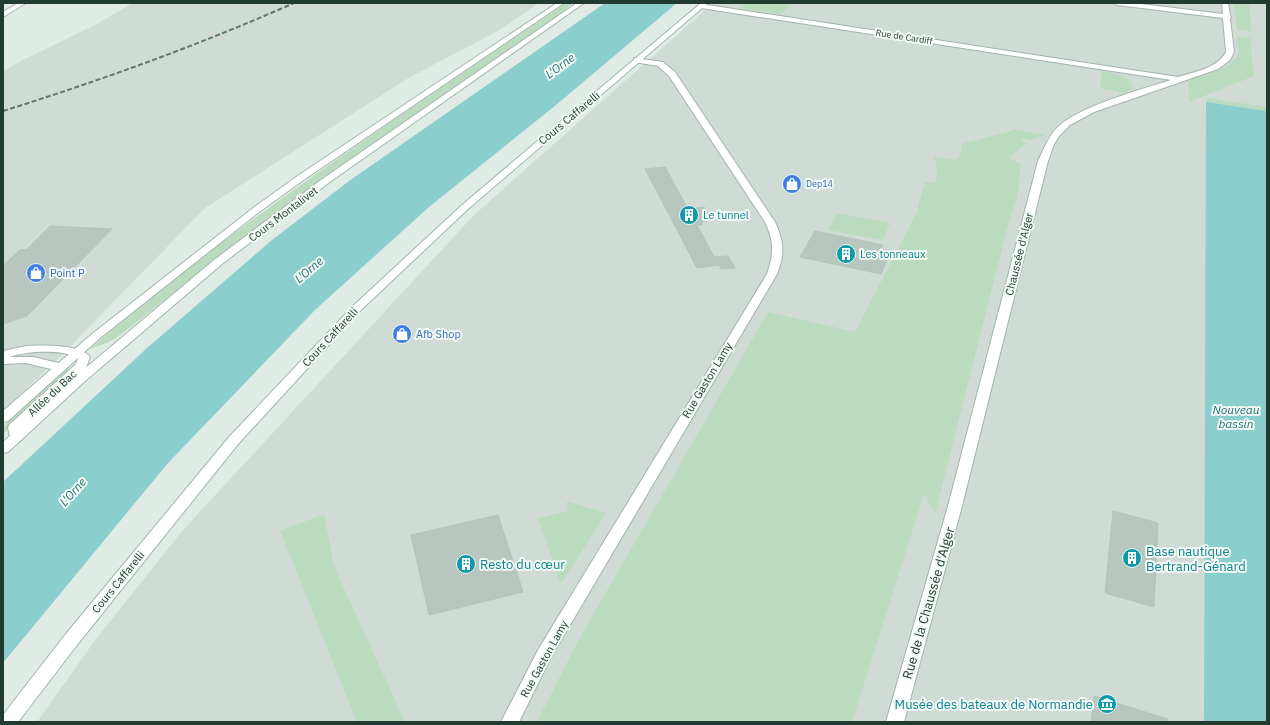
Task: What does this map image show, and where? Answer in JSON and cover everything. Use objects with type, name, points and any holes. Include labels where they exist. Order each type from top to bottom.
[{"type":"street","points":[[3,15],[22,3]]},
{"type":"street","name":"Cours Montalivet","points":[[3,418],[59,367],[203,250],[302,177],[561,3]]},
{"type":"street","name":"Cours Montalivet","points":[[3,449],[80,379],[218,262],[324,182],[581,3]]},
{"type":"street","points":[[1117,3],[1228,17],[1226,3]]},
{"type":"street","name":"Cours Caffarelli","points":[[8,722],[90,616],[234,440],[357,308],[465,207],[703,4]]},
{"type":"street","name":"Rue de Cardiff","points":[[703,4],[1177,79]]},
{"type":"street","name":"Chaussée d'Alger","points":[[955,506],[1043,161],[1050,144],[1057,133],[1067,123],[1091,110],[1145,90],[1215,67],[1227,58],[1230,52],[1228,17]]},
{"type":"street","name":"Rue Gaston Lamy","points":[[510,722],[544,655],[772,274],[778,260],[779,247],[777,235],[770,222],[672,74],[660,64],[637,60]]},
{"type":"street","name":"Rue de Cardiff","points":[[1106,68],[1131,74],[1145,80],[1149,87],[1145,90]]},
{"type":"street","name":"Allée du Bac","points":[[3,355],[32,348],[76,353],[84,357],[82,365],[14,428],[16,437]]},
{"type":"street","name":"Allée du Bac","points":[[3,362],[24,359],[38,360],[59,367]]},
{"type":"street","name":"Rue de la Chaussée d'Alger","points":[[895,722],[955,506]]},
{"type":"shaded area","points":[[133,3],[539,3],[498,31],[410,77],[205,208],[56,361],[3,410],[3,71],[95,25]]},
{"type":"shaded area","points":[[713,3],[1267,3],[1267,722],[37,722],[96,639],[183,530],[474,215]]},
{"type":"green space","points":[[566,3],[573,3],[557,16],[327,175],[239,241],[119,336],[109,342],[90,349],[204,256],[263,212],[383,127]]},
{"type":"green space","points":[[741,3],[792,3],[781,14],[745,9],[739,5]]},
{"type":"green space","points":[[1234,3],[1249,5],[1251,31],[1237,30]]},
{"type":"green space","points":[[1237,36],[1250,38],[1254,76],[1189,102],[1188,81],[1223,68],[1234,60],[1239,54]]},
{"type":"green space","points":[[1102,71],[1122,76],[1132,83],[1132,89],[1125,93],[1100,88]]},
{"type":"green space","points":[[1207,98],[1267,107],[1267,111],[1206,102]]},
{"type":"green space","points":[[1013,129],[1045,135],[1030,140],[1023,139],[1021,141],[1027,143],[1009,158],[1021,164],[1017,197],[1009,221],[935,514],[924,494],[852,722],[537,722],[578,641],[768,312],[855,332],[916,214],[925,182],[936,183],[937,167],[934,157],[957,160],[960,157],[962,144],[1012,131]]},
{"type":"green space","points":[[837,213],[890,223],[883,240],[828,230]]},
{"type":"green space","points":[[69,367],[68,371],[3,434],[3,427]]},
{"type":"green space","points":[[569,502],[606,513],[561,584],[538,518],[569,511],[566,503]]},
{"type":"green space","points":[[324,514],[333,562],[405,722],[357,722],[280,531]]},
{"type":"water","name":"L'Orne","points":[[605,3],[677,3],[556,105],[429,207],[315,310],[168,463],[3,663],[3,482],[147,348],[272,240],[349,181]]},
{"type":"water","name":"Nouveau bassin","points":[[1206,102],[1267,111],[1267,722],[1204,722]]},
{"type":"building","name":"Le tunnel","points":[[665,167],[688,209],[704,207],[712,220],[701,222],[702,225],[697,225],[714,257],[728,256],[735,268],[721,269],[719,265],[697,268],[645,169]]},
{"type":"building","name":"Point P","points":[[50,226],[112,229],[27,316],[3,324],[3,266],[21,249],[26,250]]},
{"type":"building","name":"Les tonneaux","points":[[815,231],[883,245],[881,249],[891,251],[881,274],[800,257]]},
{"type":"building","name":"Base nautique Bertrand-Génard","points":[[1113,511],[1158,523],[1154,607],[1105,593]]},
{"type":"building","name":"Resto du cœur","points":[[498,515],[523,592],[429,615],[411,535]]},
{"type":"building","name":"Musée des bateaux de Normandie","points":[[1094,696],[1168,719],[1167,722],[1091,722]]},
{"type":"railway","points":[[3,111],[150,61],[294,3]]},
{"type":"place","name":"Dep14","points":[[792,184]]},
{"type":"place","name":"Le tunnel","points":[[689,215]]},
{"type":"place","name":"Les tonneaux","points":[[846,254]]},
{"type":"place","name":"Point P","points":[[36,273]]},
{"type":"place","name":"Afb Shop","points":[[402,334]]},
{"type":"place","name":"Base nautique Bertrand-Génard","points":[[1132,558]]},
{"type":"place","name":"Resto du cœur","points":[[466,564]]},
{"type":"place","name":"Musée des bateaux de Normandie","points":[[1107,704]]}]
